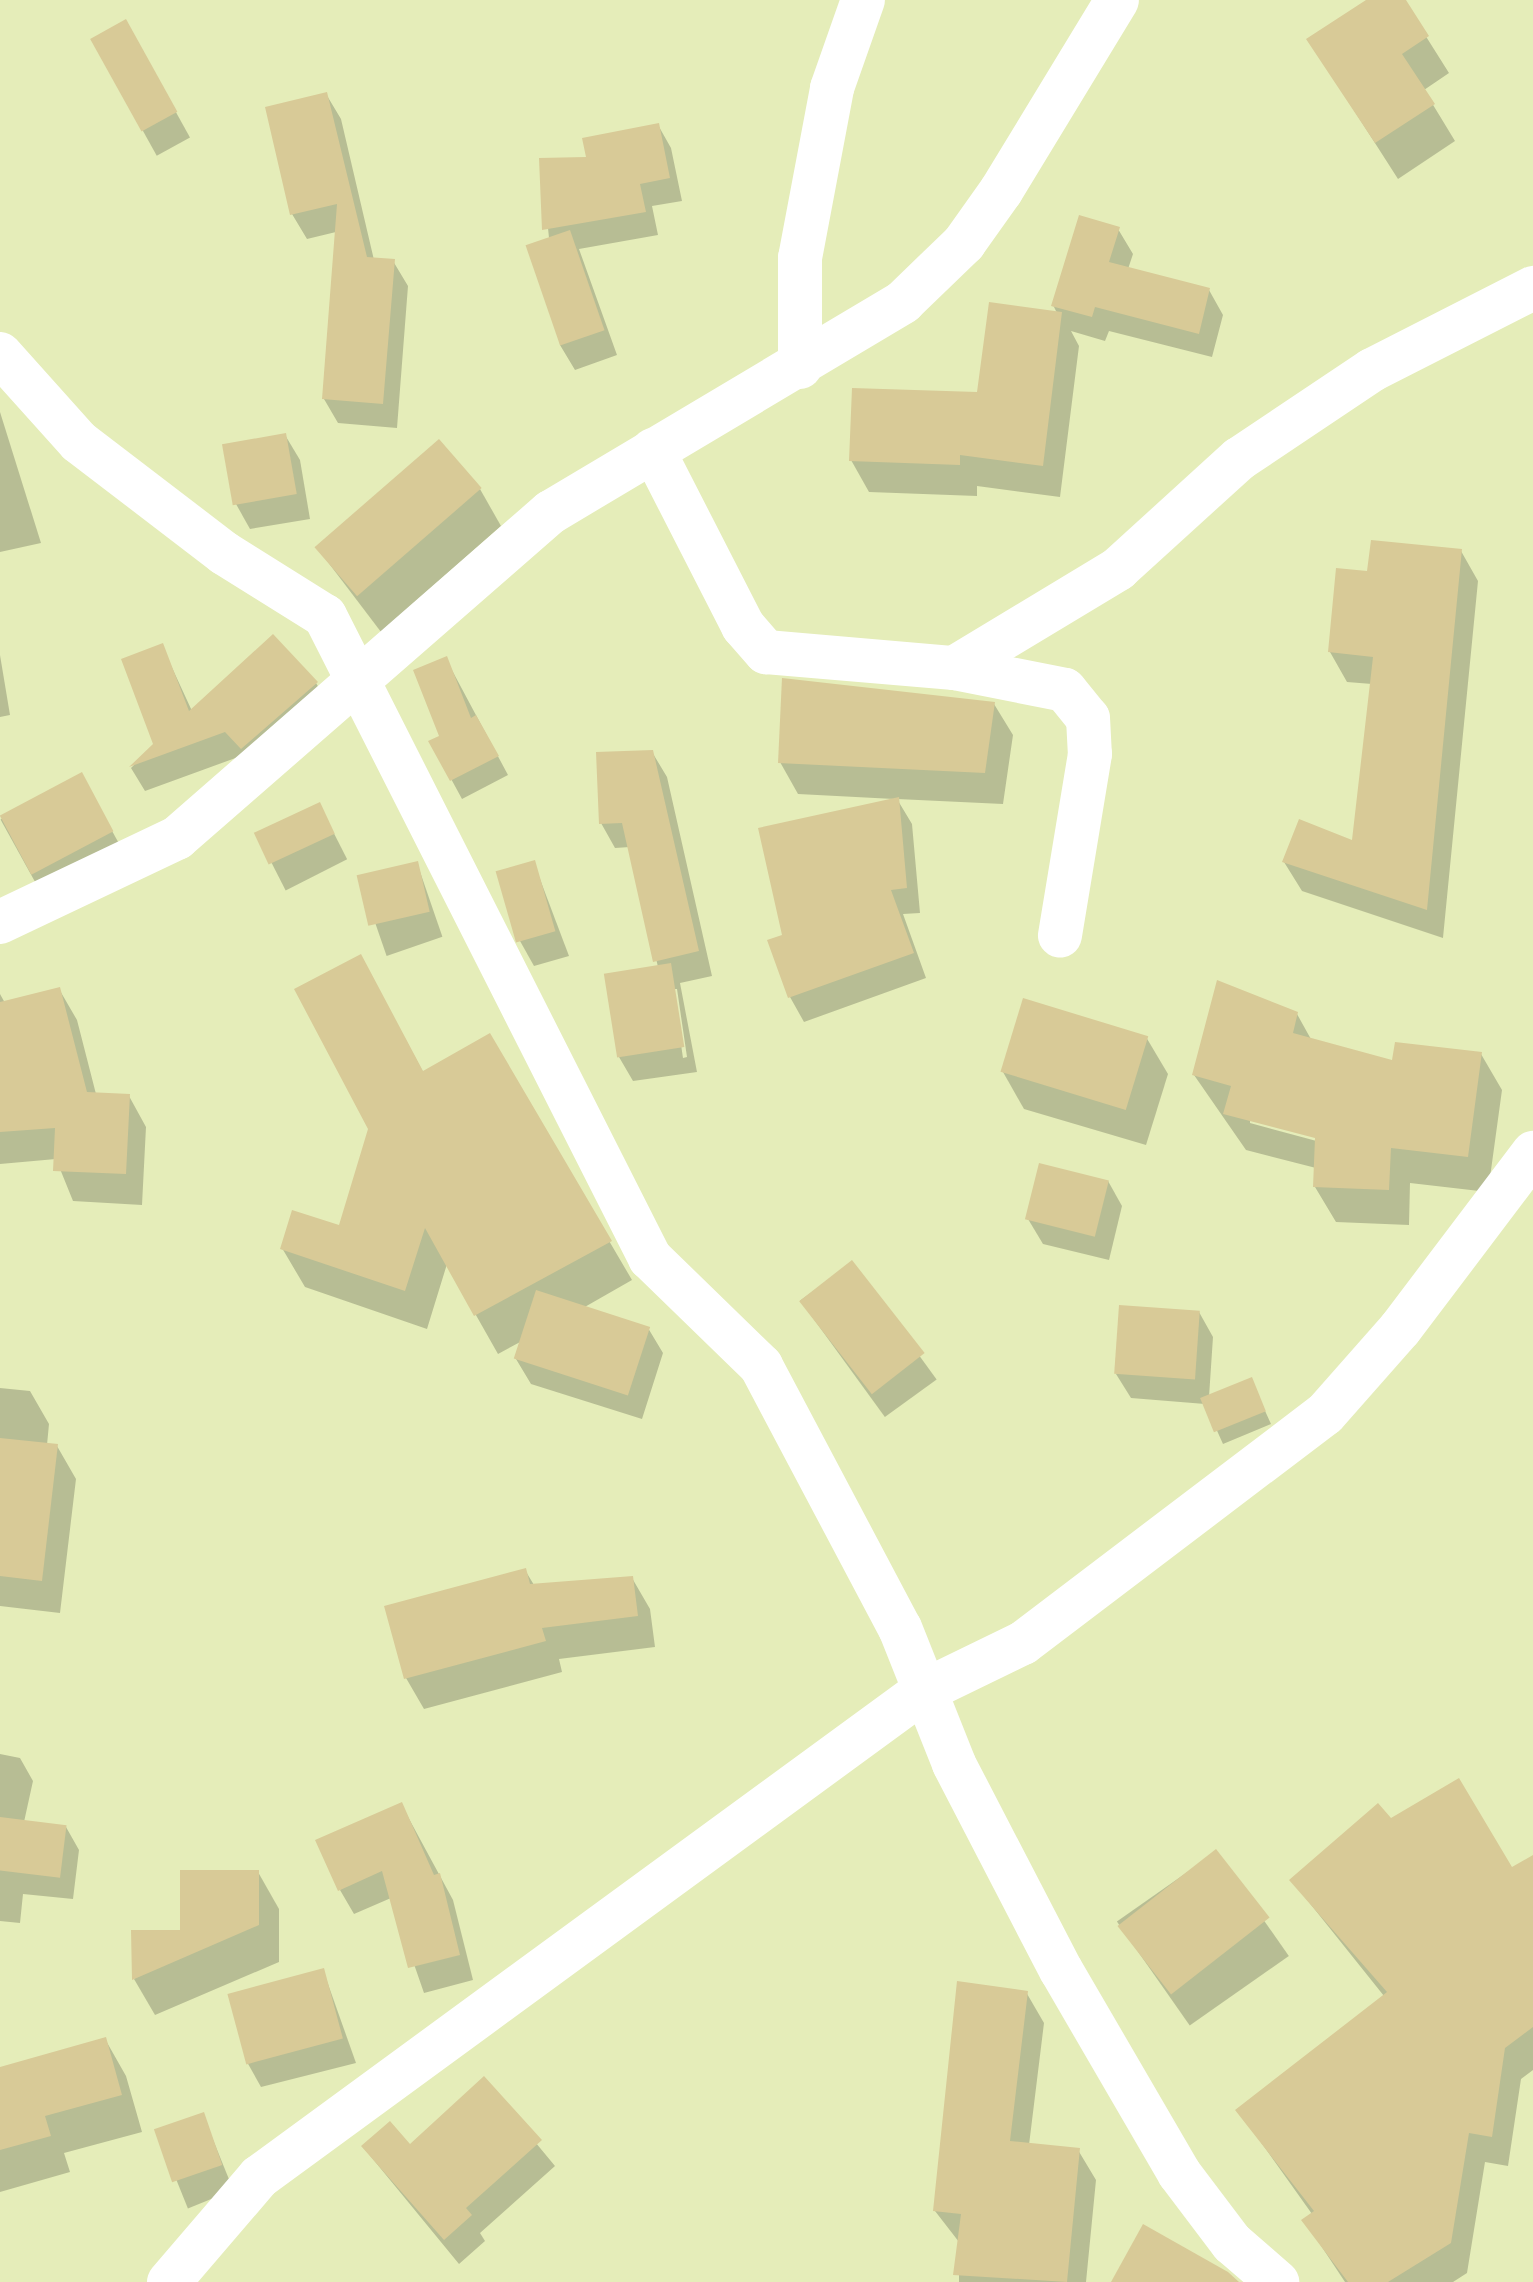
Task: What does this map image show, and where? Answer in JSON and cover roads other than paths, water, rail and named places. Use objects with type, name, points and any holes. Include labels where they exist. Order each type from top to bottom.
[{"type":"street","points":[[800,367],[800,258],[832,88],[863,0]]},
{"type":"street","points":[[0,922],[177,838],[362,681],[551,512],[800,367],[903,302],[964,243],[1117,0]]},
{"type":"street","points":[[954,668],[1118,569],[1239,459],[1372,370],[1533,288]]},
{"type":"street","points":[[0,354],[79,442],[224,553],[325,616],[362,681],[650,1258],[761,1366],[900,1628],[922,1692],[1014,1885],[1179,2173],[1232,2243],[1277,2282]]},
{"type":"street","points":[[653,450],[743,626],[766,652],[954,668],[1065,690],[1088,718],[1090,754],[1060,936]]},
{"type":"street","points":[[169,2282],[259,2177],[623,1918],[922,1692],[1023,1643],[1325,1414],[1400,1329],[1533,1153]]}]
